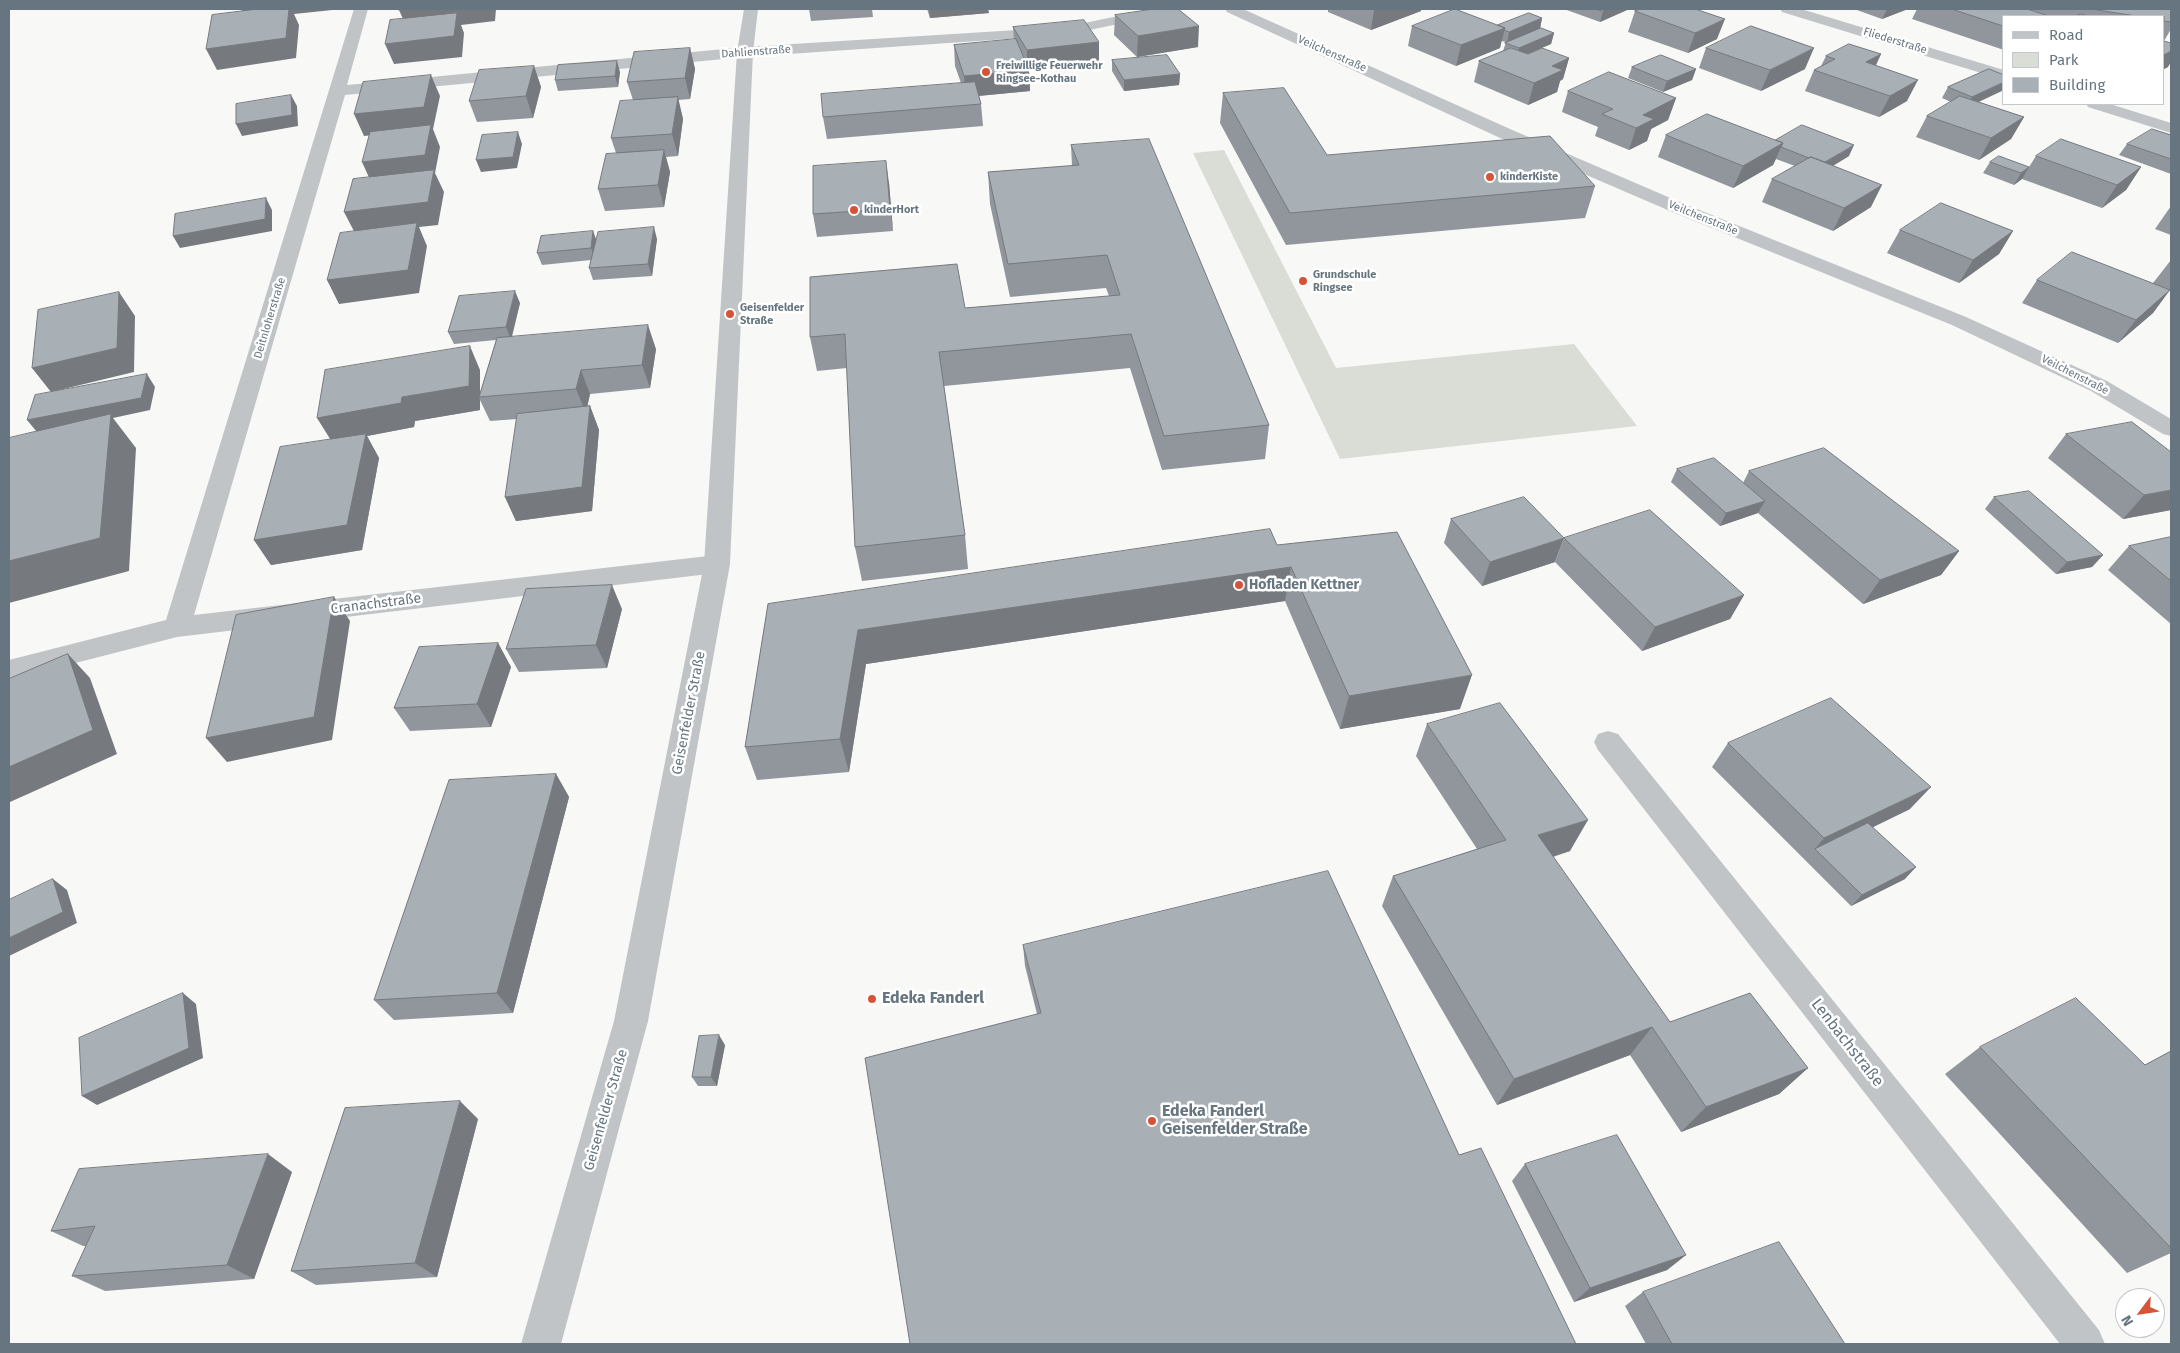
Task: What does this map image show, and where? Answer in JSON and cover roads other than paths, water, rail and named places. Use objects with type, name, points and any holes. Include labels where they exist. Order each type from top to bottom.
[{"type":"street","name":"Deitnloherstraße","points":[[177,627],[361,9]]},
{"type":"street","name":"Geisenfelder Straße","points":[[541,1344],[631,1021],[717,564],[745,52],[751,9]]},
{"type":"street","name":"Dahlienstraße","points":[[338,91],[745,52],[1065,31],[1172,9]]},
{"type":"street","name":"Veilchenstraße","points":[[1232,9],[1504,133],[1676,207],[1959,321],[2099,386],[2171,429]]},
{"type":"street","name":"Fliederstraße","points":[[1786,9],[2002,74]]},
{"type":"street","points":[[2097,105],[2171,128]]},
{"type":"street","name":"Cranachstraße","points":[[9,670],[177,627],[717,564]]},
{"type":"street","name":"Lenbachstraße","points":[[1608,742],[2085,1344]]},
{"type":"place","name":"Freiwillige Feuerwehr Ringsee-Kothau","points":[[986,72]]},
{"type":"place","name":"kinderKiste","points":[[1490,177]]},
{"type":"place","name":"kinderHort","points":[[854,210]]},
{"type":"place","name":"Grundschule Ringsee","points":[[1303,281]]},
{"type":"place","name":"Geisenfelder Straße","points":[[730,314]]},
{"type":"place","name":"Hofladen Kettner","points":[[1239,585]]},
{"type":"place","name":"Edeka Fanderl","points":[[872,999]]},
{"type":"place","name":"Edeka Fanderl Geisenfelder Straße","points":[[1152,1121]]}]
